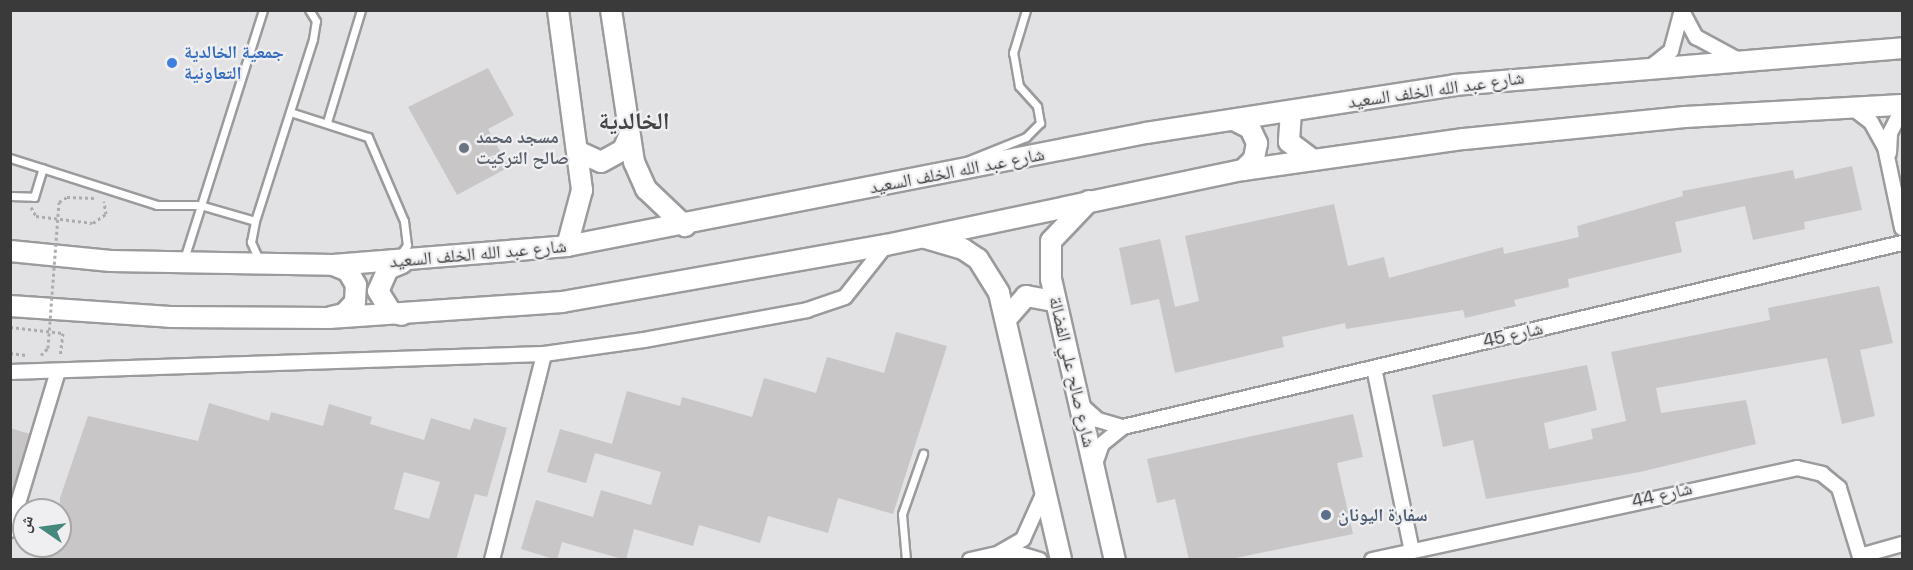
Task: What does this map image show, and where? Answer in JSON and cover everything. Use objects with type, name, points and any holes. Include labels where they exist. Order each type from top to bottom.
[{"type":"main road","points":[[558,10],[579,152],[582,190],[567,246]]},
{"type":"main road","points":[[611,10],[628,138],[646,189],[685,226]]},
{"type":"main road","name":"شارع عبد الله الخلف السعيد","points":[[10,251],[183,262],[333,265],[399,262],[567,246],[685,226],[951,171],[1455,85],[1735,58],[1902,48]]},
{"type":"main road","points":[[10,306],[170,317],[329,318],[402,315],[562,302],[886,245],[1091,199],[1243,170],[1499,135],[1850,107],[1902,107]]},
{"type":"main road","points":[[1291,112],[1288,142],[1313,160]]},
{"type":"main road","points":[[1236,121],[1250,128],[1257,143],[1254,159],[1243,170]]},
{"type":"main road","points":[[579,152],[601,162],[623,150],[628,138]]},
{"type":"main road","name":"شارع صالح علي الفضالة","points":[[1091,199],[1060,225],[1051,241],[1055,301],[1115,560]]},
{"type":"main road","points":[[920,237],[963,249],[978,259],[991,276],[1007,318],[1061,560]]},
{"type":"main road","points":[[399,262],[388,269],[378,291],[386,307],[402,315]]},
{"type":"main road","points":[[329,318],[344,314],[355,302],[356,285],[348,272],[333,265]]},
{"type":"main road","points":[[1007,318],[1026,296],[1055,301]]},
{"type":"street","points":[[1653,65],[1671,51],[1682,10],[1696,37],[1735,58]]},
{"type":"street","points":[[1850,107],[1871,122],[1889,161]]},
{"type":"street","points":[[1902,107],[1890,133],[1889,161],[1902,228]]},
{"type":"street","name":"شارع 45","points":[[1094,466],[1102,444],[1123,427],[1902,243]]},
{"type":"street","points":[[10,372],[57,374],[544,354],[807,310],[845,297],[886,245]]},
{"type":"street","points":[[492,560],[544,354]]},
{"type":"street","points":[[1374,368],[1412,551]]},
{"type":"street","points":[[10,530],[57,374]]},
{"type":"street","points":[[1080,404],[1098,420],[1123,427]]},
{"type":"street","name":"شارع 44","points":[[1372,560],[1797,468],[1822,474],[1839,488],[1860,558],[1902,544]]},
{"type":"street","points":[[970,560],[999,553],[1023,539],[1045,488]]},
{"type":"street","points":[[999,553],[1040,560]]},
{"type":"lane","points":[[183,262],[263,10]]},
{"type":"lane","points":[[262,264],[251,242],[255,221],[316,26],[309,10]]},
{"type":"lane","points":[[327,122],[361,10]]},
{"type":"lane","points":[[951,171],[974,154],[1026,137],[1040,123],[1037,106],[1019,86],[1013,53],[1026,10]]},
{"type":"lane","points":[[290,112],[327,122],[369,139],[406,230],[407,245],[399,262]]},
{"type":"lane","points":[[10,158],[157,206],[200,205],[255,221]]},
{"type":"lane","points":[[10,196],[34,197],[43,168]]},
{"type":"lane","points":[[906,560],[902,514],[923,454]]},
{"type":"path","points":[[10,353],[37,357],[48,348],[59,202],[67,196],[98,198],[106,202],[106,214],[93,223],[36,216]]},
{"type":"path","points":[[10,327],[63,333],[57,374]]},
{"type":"building","name":"مسجد محمد صالح التركيت","points":[[488,68],[514,115],[488,129],[509,167],[457,195],[408,107]]},
{"type":"building","points":[[1852,166],[1862,210],[1804,222],[1805,229],[1753,240],[1745,206],[1675,222],[1682,252],[1568,279],[1569,287],[1514,300],[1516,306],[1465,318],[1463,310],[1346,329],[1345,323],[1282,337],[1284,347],[1175,373],[1159,299],[1131,305],[1119,248],[1160,239],[1175,307],[1199,301],[1185,236],[1334,204],[1348,266],[1384,257],[1389,278],[1503,247],[1504,254],[1579,237],[1577,226],[1683,196],[1682,191],[1793,170],[1795,179]]},
{"type":"building","points":[[1879,286],[1893,343],[1860,350],[1875,416],[1842,424],[1827,358],[1656,388],[1661,413],[1746,400],[1756,444],[1640,472],[1486,499],[1473,440],[1443,447],[1432,395],[1587,365],[1597,410],[1544,423],[1549,449],[1593,439],[1591,429],[1626,421],[1611,352],[1770,320],[1768,308]]},
{"type":"building","points":[[896,332],[947,346],[893,514],[838,498],[828,533],[768,516],[760,543],[699,525],[693,546],[634,529],[626,560],[562,542],[557,560],[521,549],[536,500],[593,517],[601,490],[651,505],[661,472],[595,453],[586,483],[547,472],[560,429],[612,444],[627,391],[680,406],[682,397],[752,417],[764,378],[816,393],[827,357],[884,373]]},
{"type":"building","points":[[209,403],[269,421],[271,412],[323,426],[329,404],[372,417],[370,424],[424,440],[431,418],[470,430],[474,418],[507,428],[487,497],[475,494],[456,560],[44,560],[45,558],[72,558],[72,498],[60,498],[88,416],[198,441]],"holes":[[[404,472],[440,482],[429,519],[394,509]]]},
{"type":"building","points":[[1353,414],[1363,457],[1337,463],[1353,534],[1226,560],[1189,560],[1175,499],[1157,503],[1147,459]]},
{"type":"building","points":[[10,428],[30,434],[11,495],[10,495]]},
{"type":"place","name":"جمعية الخالدية التعاونية","points":[[172,63]]},
{"type":"place","name":"مسجد محمد صالح التركيت","points":[[464,148]]},
{"type":"place","name":"سفارة اليونان","points":[[1326,515]]},
{"type":"district","name":"الخالدية","points":[[634,121]]}]
